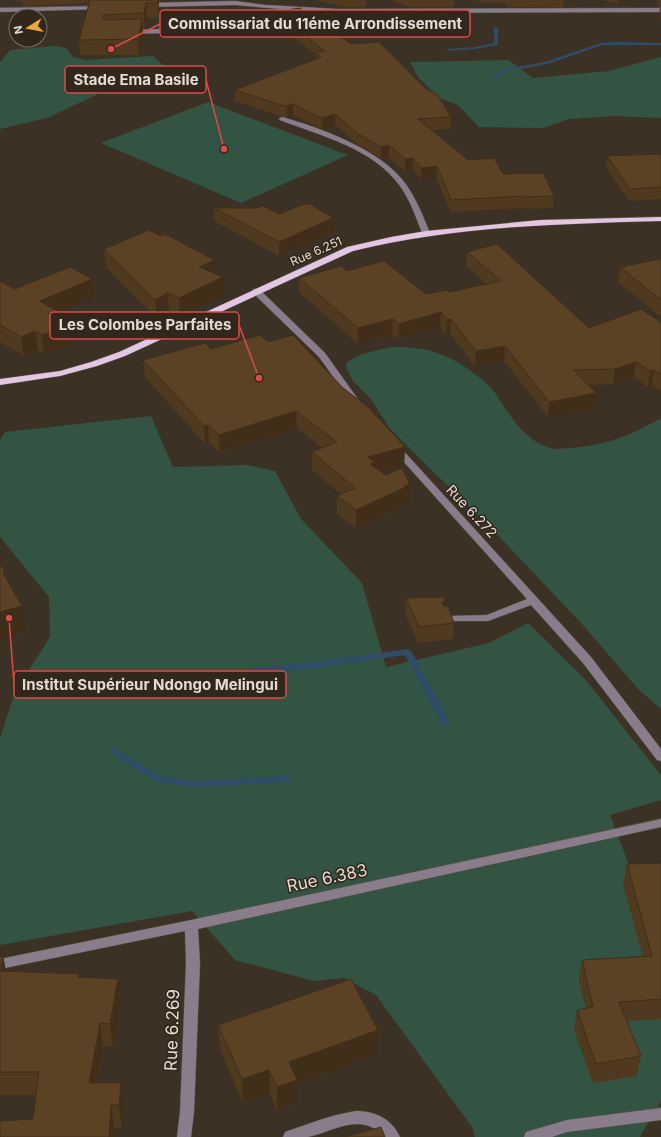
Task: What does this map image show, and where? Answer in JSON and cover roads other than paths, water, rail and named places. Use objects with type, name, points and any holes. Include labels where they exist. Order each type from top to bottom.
[{"type":"main road","name":"Rue 6.251","points":[[0,382],[60,373],[115,357],[350,249],[391,239],[426,233],[540,222],[661,219]]},
{"type":"street","points":[[141,6],[235,1],[287,8],[338,11],[661,10]]},
{"type":"street","points":[[0,10],[110,6]]},
{"type":"street","points":[[122,32],[226,29],[245,24],[287,8]]},
{"type":"street","points":[[282,120],[345,144],[380,162],[393,173],[402,184],[413,202],[426,233]]},
{"type":"street","points":[[256,291],[322,355],[365,413]]},
{"type":"street","name":"Rue 6.272","points":[[391,442],[587,660],[661,757]]},
{"type":"street","points":[[447,619],[488,618],[534,600]]},
{"type":"street","name":"Rue 6.383","points":[[0,964],[191,925],[661,823]]},
{"type":"street","name":"Rue 6.269","points":[[184,1137],[187,1112],[193,963],[191,925]]},
{"type":"street","points":[[531,1137],[567,1126],[661,1114]]},
{"type":"street","points":[[290,1137],[351,1118],[374,1120],[390,1132],[393,1137]]},
{"type":"waterway","points":[[448,50],[475,48],[496,44],[496,28]]},
{"type":"waterway","points":[[494,78],[507,70],[546,63],[601,44],[661,44]]},
{"type":"waterway","points":[[253,671],[322,664],[408,652],[445,723]]},
{"type":"waterway","points":[[114,751],[158,779],[195,784],[288,780]]},
{"type":"place","name":"Commissariat du 11éme Arrondissement","points":[[111,49]]},
{"type":"place","name":"Stade Ema Basile","points":[[224,149]]},
{"type":"place","name":"Les Colombes Parfaites","points":[[259,378]]},
{"type":"place","name":"Institut Supérieur Ndongo Melingui","points":[[9,618]]}]
